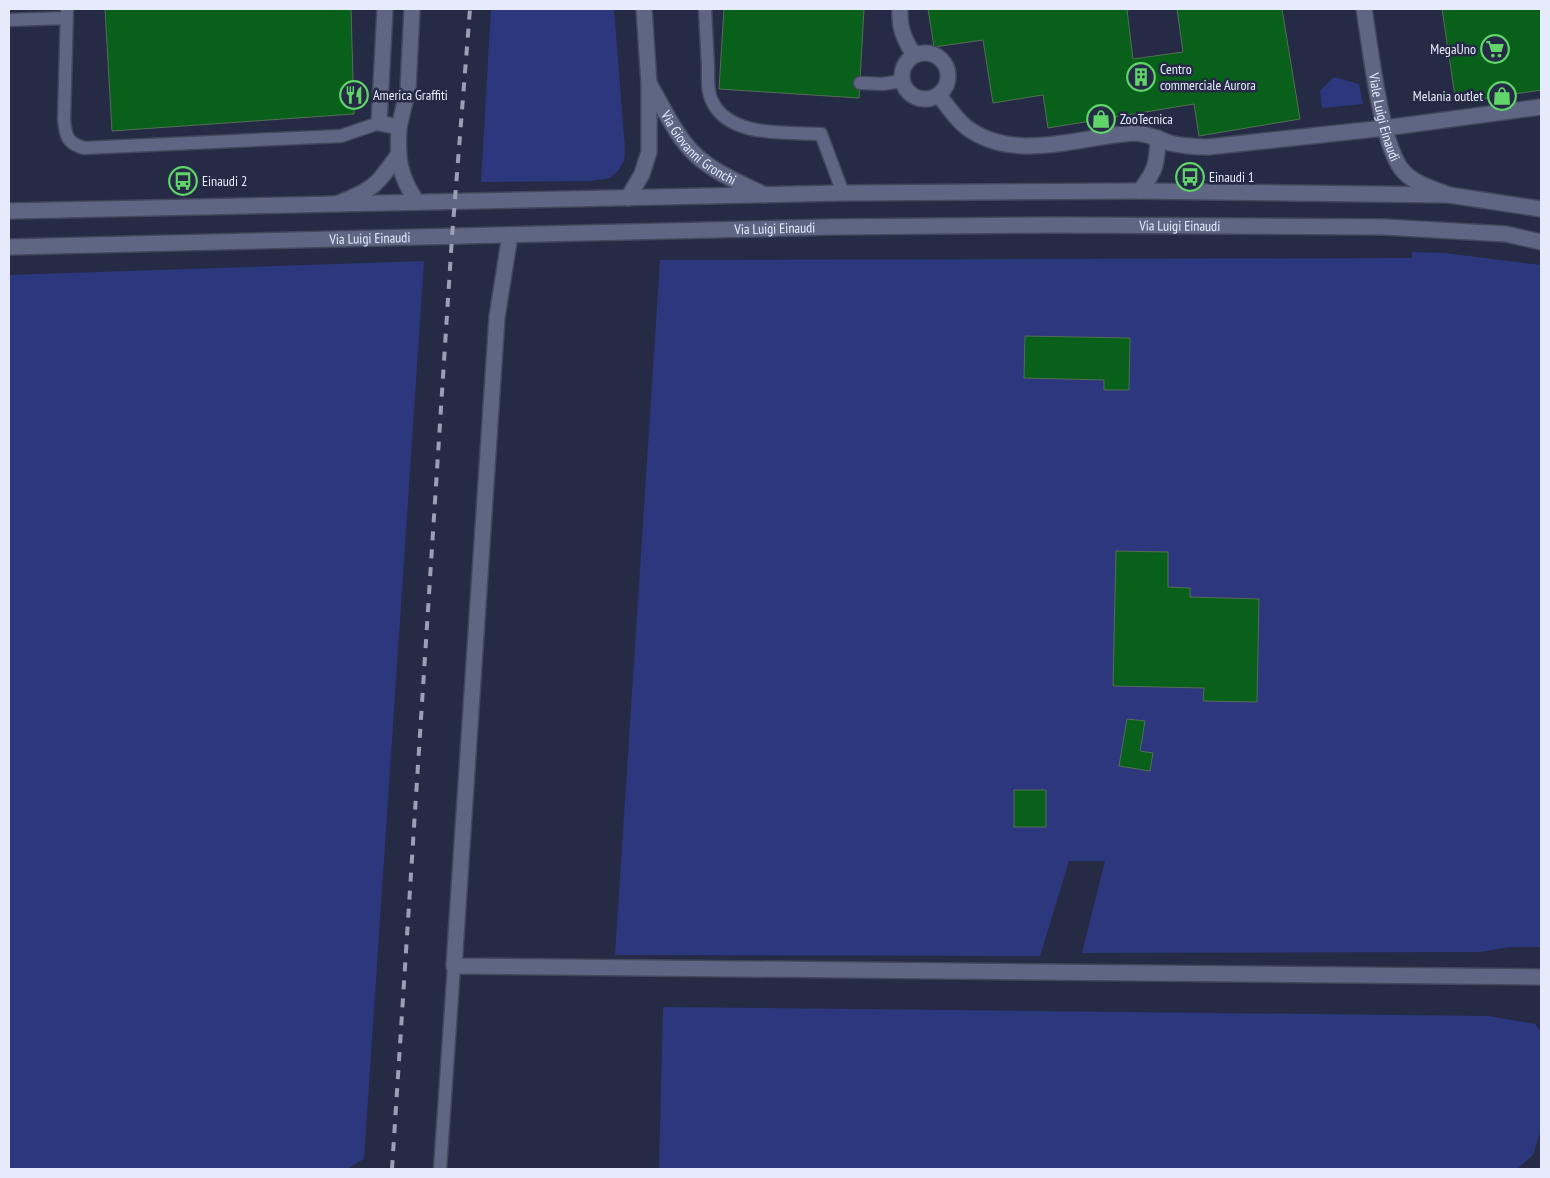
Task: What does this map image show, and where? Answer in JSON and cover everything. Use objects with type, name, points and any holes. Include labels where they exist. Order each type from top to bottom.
[{"type":"street","points":[[385,9],[379,124],[399,126]]},
{"type":"street","points":[[412,9],[408,89],[399,126],[398,155],[403,177],[409,191],[417,202]]},
{"type":"street","name":"Via Giovanni Gronchi","points":[[628,198],[642,174],[649,152],[649,84],[644,9]]},
{"type":"street","points":[[900,9],[900,30],[914,55]]},
{"type":"street","name":"Viale Luigi Einaudi","points":[[1364,9],[1385,128],[1395,158],[1406,174],[1413,180],[1449,195]]},
{"type":"street","points":[[921,52],[929,52],[943,60],[948,74],[948,82],[939,95],[924,100],[917,98],[905,88],[902,81],[904,66],[914,55],[921,52]]},
{"type":"street","name":"Via Giovanni Gronchi","points":[[649,84],[684,142],[701,160],[720,173],[765,195]]},
{"type":"street","points":[[939,95],[967,128],[991,139],[1029,146],[1054,145],[1141,134],[1181,145],[1208,147],[1385,128],[1541,107]]},
{"type":"street","points":[[1140,191],[1152,175],[1157,159],[1158,138]]},
{"type":"street","points":[[335,204],[361,194],[380,181],[398,155]]},
{"type":"street","points":[[9,211],[843,193],[1140,191],[1449,195],[1541,209]]},
{"type":"street","name":"Via Luigi Einaudi","points":[[9,247],[831,227],[1095,225],[1384,227],[1506,234],[1541,242]]},
{"type":"street","points":[[510,235],[497,317],[454,966],[1541,977]]},
{"type":"lane","points":[[705,9],[709,87],[712,100],[719,112],[739,126],[753,130],[821,134],[843,193]]},
{"type":"lane","points":[[9,20],[66,13],[64,120],[66,135],[73,145],[84,148],[341,136],[379,124]]},
{"type":"lane","points":[[860,83],[882,84],[902,81]]},
{"type":"lane","points":[[440,1169],[454,966]]},
{"type":"shaded area","points":[[491,9],[614,9],[625,149],[624,161],[618,171],[610,178],[590,181],[481,182]]},
{"type":"shaded area","points":[[1334,77],[1359,84],[1363,104],[1322,108],[1320,91]]},
{"type":"shaded area","points":[[1412,252],[1445,253],[1541,265],[1541,947],[1510,947],[1481,952],[1082,953],[1105,861],[1069,861],[1040,956],[615,955],[660,260],[1412,258]],"holes":[[[1025,336],[1130,338],[1129,390],[1104,390],[1104,380],[1024,378]],[[1116,551],[1168,552],[1168,587],[1190,588],[1190,597],[1259,599],[1257,702],[1203,700],[1204,688],[1113,686]],[[1014,790],[1046,790],[1046,827],[1014,827]]]},
{"type":"shaded area","points":[[424,261],[364,1159],[347,1169],[9,1169],[9,275]]},
{"type":"shaded area","points":[[663,1007],[1489,1016],[1535,1024],[1541,1032],[1541,1129],[1533,1155],[1517,1169],[659,1169]]},
{"type":"building","points":[[105,9],[351,9],[354,114],[112,131]]},
{"type":"building","points":[[724,9],[864,9],[859,98],[719,89]]},
{"type":"building","name":"Centro commerciale Aurora","points":[[928,9],[1136,9],[1127,10],[1133,59],[1183,52],[1177,9],[1282,9],[1300,119],[1199,136],[1194,104],[1048,128],[1043,95],[993,103],[983,40],[934,47]]},
{"type":"building","name":"MegaUno","points":[[1442,9],[1541,9],[1541,90],[1456,103]]},
{"type":"building","points":[[1025,336],[1130,338],[1129,390],[1104,390],[1104,380],[1024,378]]},
{"type":"building","points":[[1116,551],[1168,552],[1168,587],[1190,588],[1190,597],[1259,599],[1257,702],[1203,701],[1204,688],[1113,686]]},
{"type":"building","points":[[1127,719],[1145,721],[1140,751],[1153,753],[1150,771],[1119,766]]},
{"type":"building","points":[[1014,790],[1046,790],[1046,827],[1014,827]]},
{"type":"railway","points":[[392,1169],[452,237],[470,9]]},
{"type":"place","name":"MegaUno","points":[[1495,49]]},
{"type":"place","name":"Centro commerciale Aurora","points":[[1141,77]]},
{"type":"place","name":"America Graffiti","points":[[354,95]]},
{"type":"place","name":"Melania outlet","points":[[1502,96]]},
{"type":"place","name":"ZooTecnica","points":[[1101,119]]},
{"type":"place","name":"Einaudi 1","points":[[1190,177]]},
{"type":"place","name":"Einaudi 2","points":[[183,181]]}]
